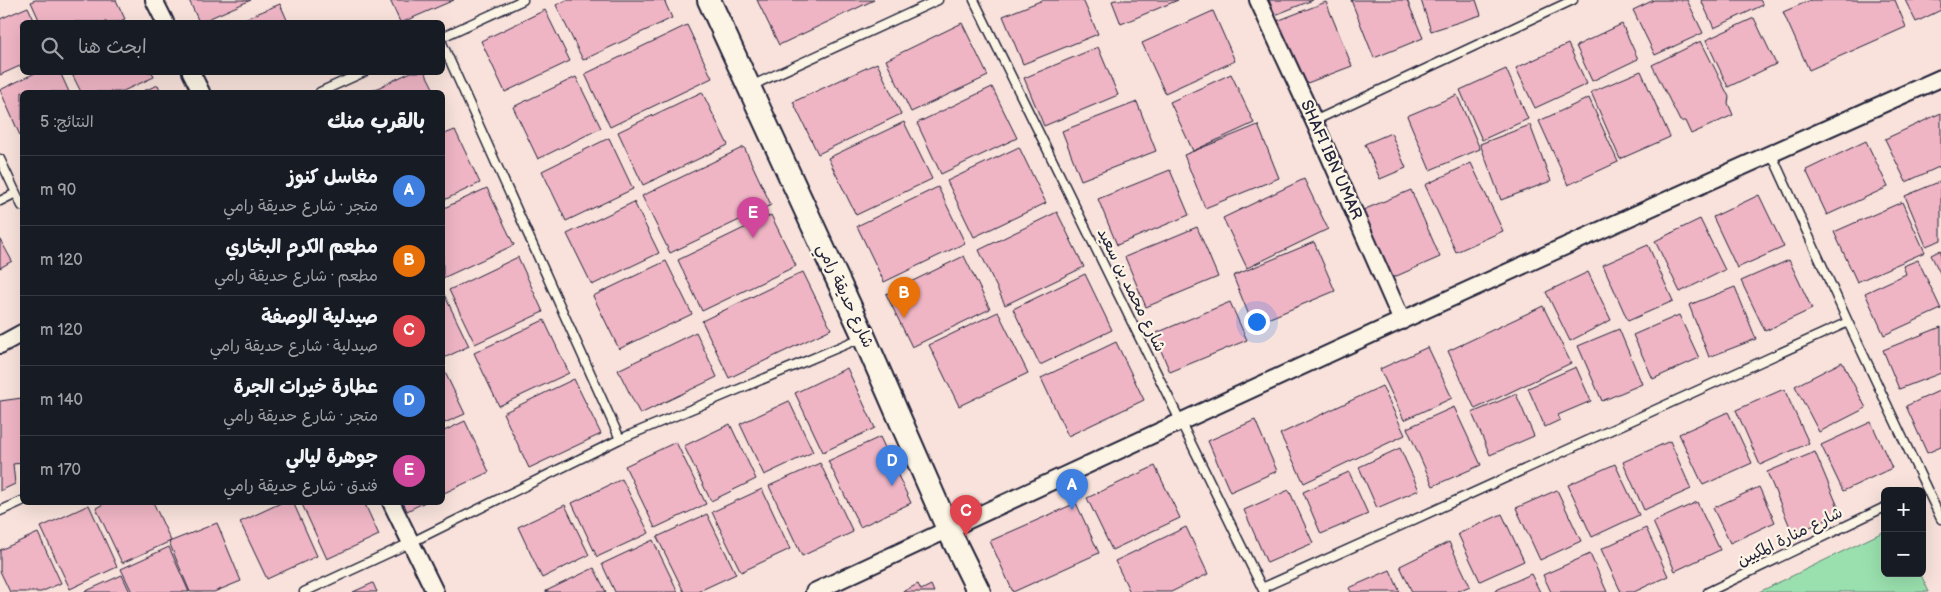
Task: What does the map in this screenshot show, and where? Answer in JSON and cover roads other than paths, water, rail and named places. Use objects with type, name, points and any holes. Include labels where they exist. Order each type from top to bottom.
[{"type":"street","points":[[154,0],[165,20]]},
{"type":"street","name":"شارع حديقة رامي","points":[[709,0],[864,337],[948,529],[979,592]]},
{"type":"street","name":"SHAFI IBN UMAR","points":[[1258,0],[1314,121],[1402,321]]},
{"type":"street","points":[[192,75],[200,90]]},
{"type":"street","points":[[814,592],[1402,321],[1941,78]]},
{"type":"street","points":[[0,345],[20,334]]},
{"type":"street","points":[[391,505],[435,592]]},
{"type":"lane","points":[[445,36],[523,0]]},
{"type":"lane","points":[[748,87],[938,0]]},
{"type":"lane","name":"شارع محمد بن سعيد","points":[[974,0],[1263,590]]},
{"type":"lane","points":[[1314,121],[1574,0]]},
{"type":"lane","points":[[445,50],[620,439]]},
{"type":"lane","points":[[324,90],[357,75]]},
{"type":"lane","points":[[1771,153],[1922,487]]},
{"type":"lane","points":[[0,159],[20,201]]},
{"type":"lane","points":[[0,201],[16,192]]},
{"type":"lane","points":[[1263,590],[1848,322]]},
{"type":"lane","points":[[304,592],[410,543],[620,439],[864,337]]},
{"type":"lane","points":[[1926,494],[1941,519]]},
{"type":"lane","points":[[0,511],[20,502]]},
{"type":"lane","name":"شارع منارة المكيين","points":[[1708,592],[1881,509]]},
{"type":"place","name":"جوهرة ليالي","points":[[753,238]]},
{"type":"place","name":"مطعم الكرم البخاري","points":[[904,318]]},
{"type":"place","name":"عطارة خيرات الجرة","points":[[892,486]]},
{"type":"place","name":"مغاسل كنوز","points":[[1072,510]]},
{"type":"place","name":"صيدلية الوصفة","points":[[966,536]]}]
